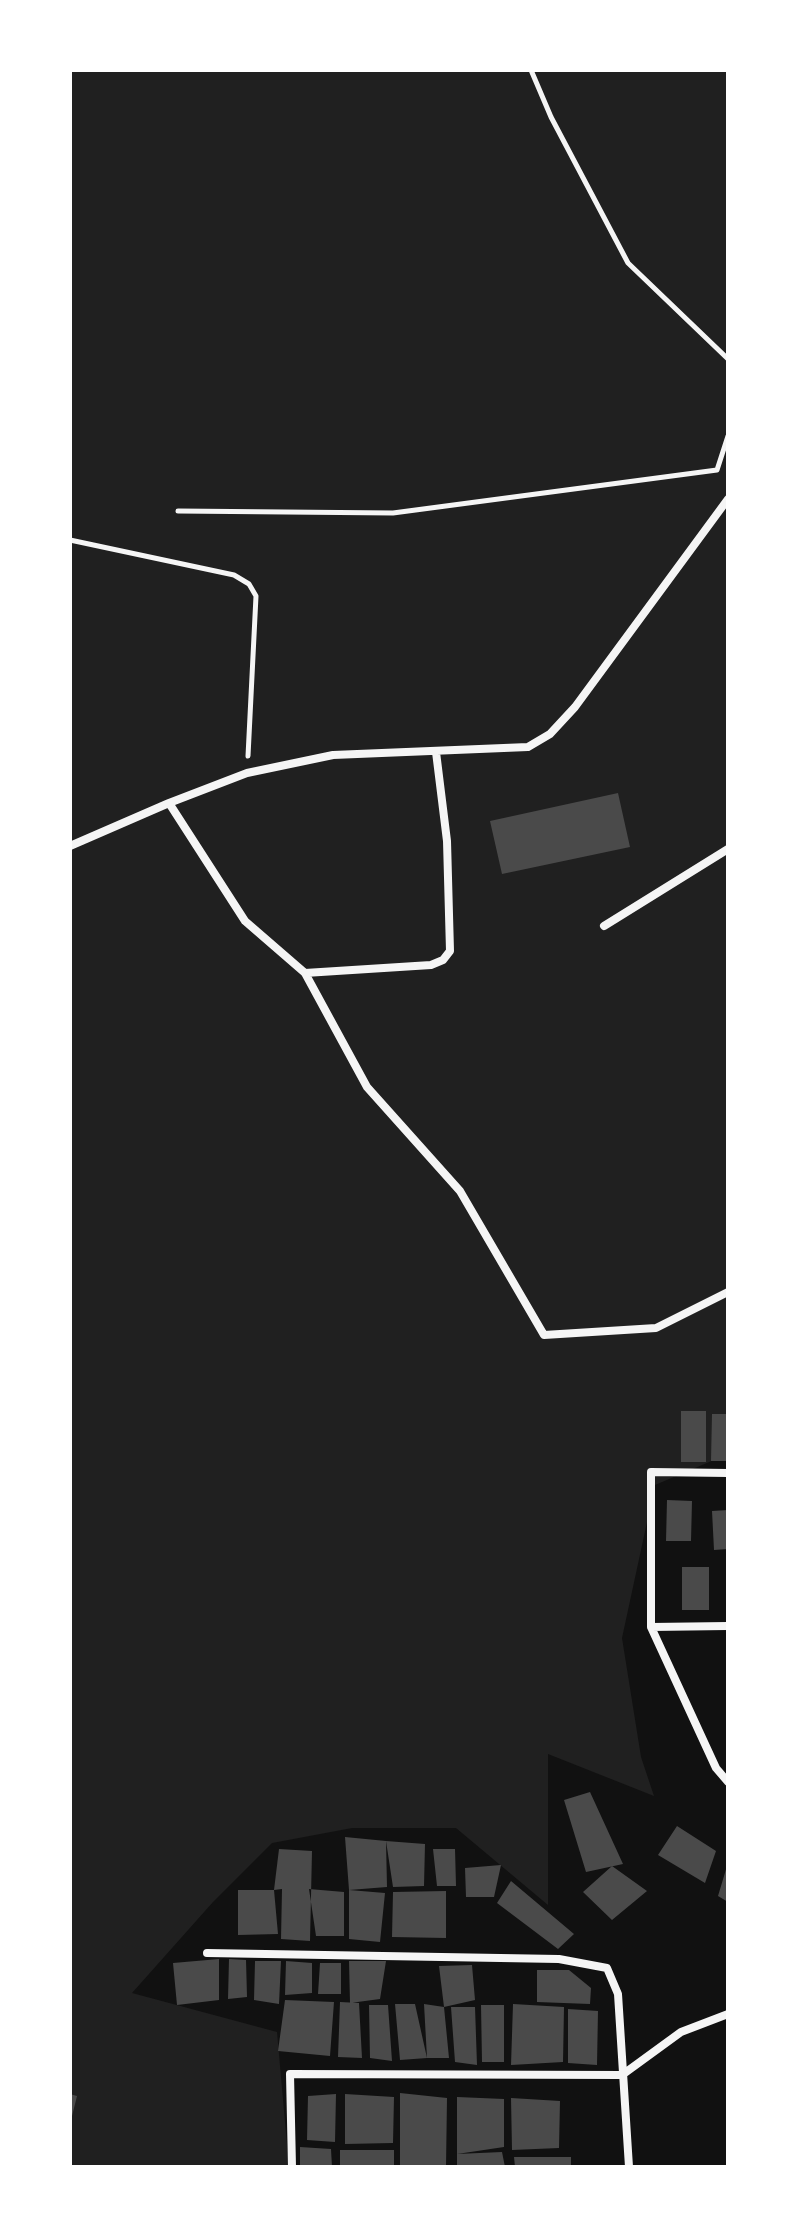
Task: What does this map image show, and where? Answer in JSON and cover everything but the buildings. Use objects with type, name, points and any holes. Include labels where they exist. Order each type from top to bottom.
[{"type":"street","points":[[70,846],[247,773],[333,755],[528,747],[550,734],[575,707],[728,499]]},
{"type":"street","points":[[305,973],[431,965],[443,960],[450,951],[447,841],[436,752]]},
{"type":"street","points":[[169,803],[245,921],[305,973],[367,1087],[460,1191],[544,1335],[656,1328],[728,1292]]},
{"type":"street","points":[[604,926],[728,849]]},
{"type":"street","points":[[728,1473],[651,1472],[651,1627],[716,1768],[728,1782]]},
{"type":"street","points":[[651,1627],[728,1626]]},
{"type":"street","points":[[716,1768],[728,1768]]},
{"type":"street","points":[[207,1953],[559,1959],[607,1968],[618,1994],[629,2167]]},
{"type":"street","points":[[292,2167],[290,2074],[622,2075],[681,2032],[728,2014]]},
{"type":"path","points":[[531,70],[551,117],[628,263],[728,359]]},
{"type":"path","points":[[178,511],[393,513],[717,470],[728,436]]},
{"type":"path","points":[[70,540],[234,575],[249,584],[256,596],[247,773]]},
{"type":"shaded area","points":[[70,70],[728,70],[728,1454],[655,1485],[622,1638],[641,1757],[654,1796],[548,1754],[548,1905],[456,1828],[352,1828],[272,1843],[213,1902],[132,1993],[277,2032],[289,2167],[70,2167]]}]
